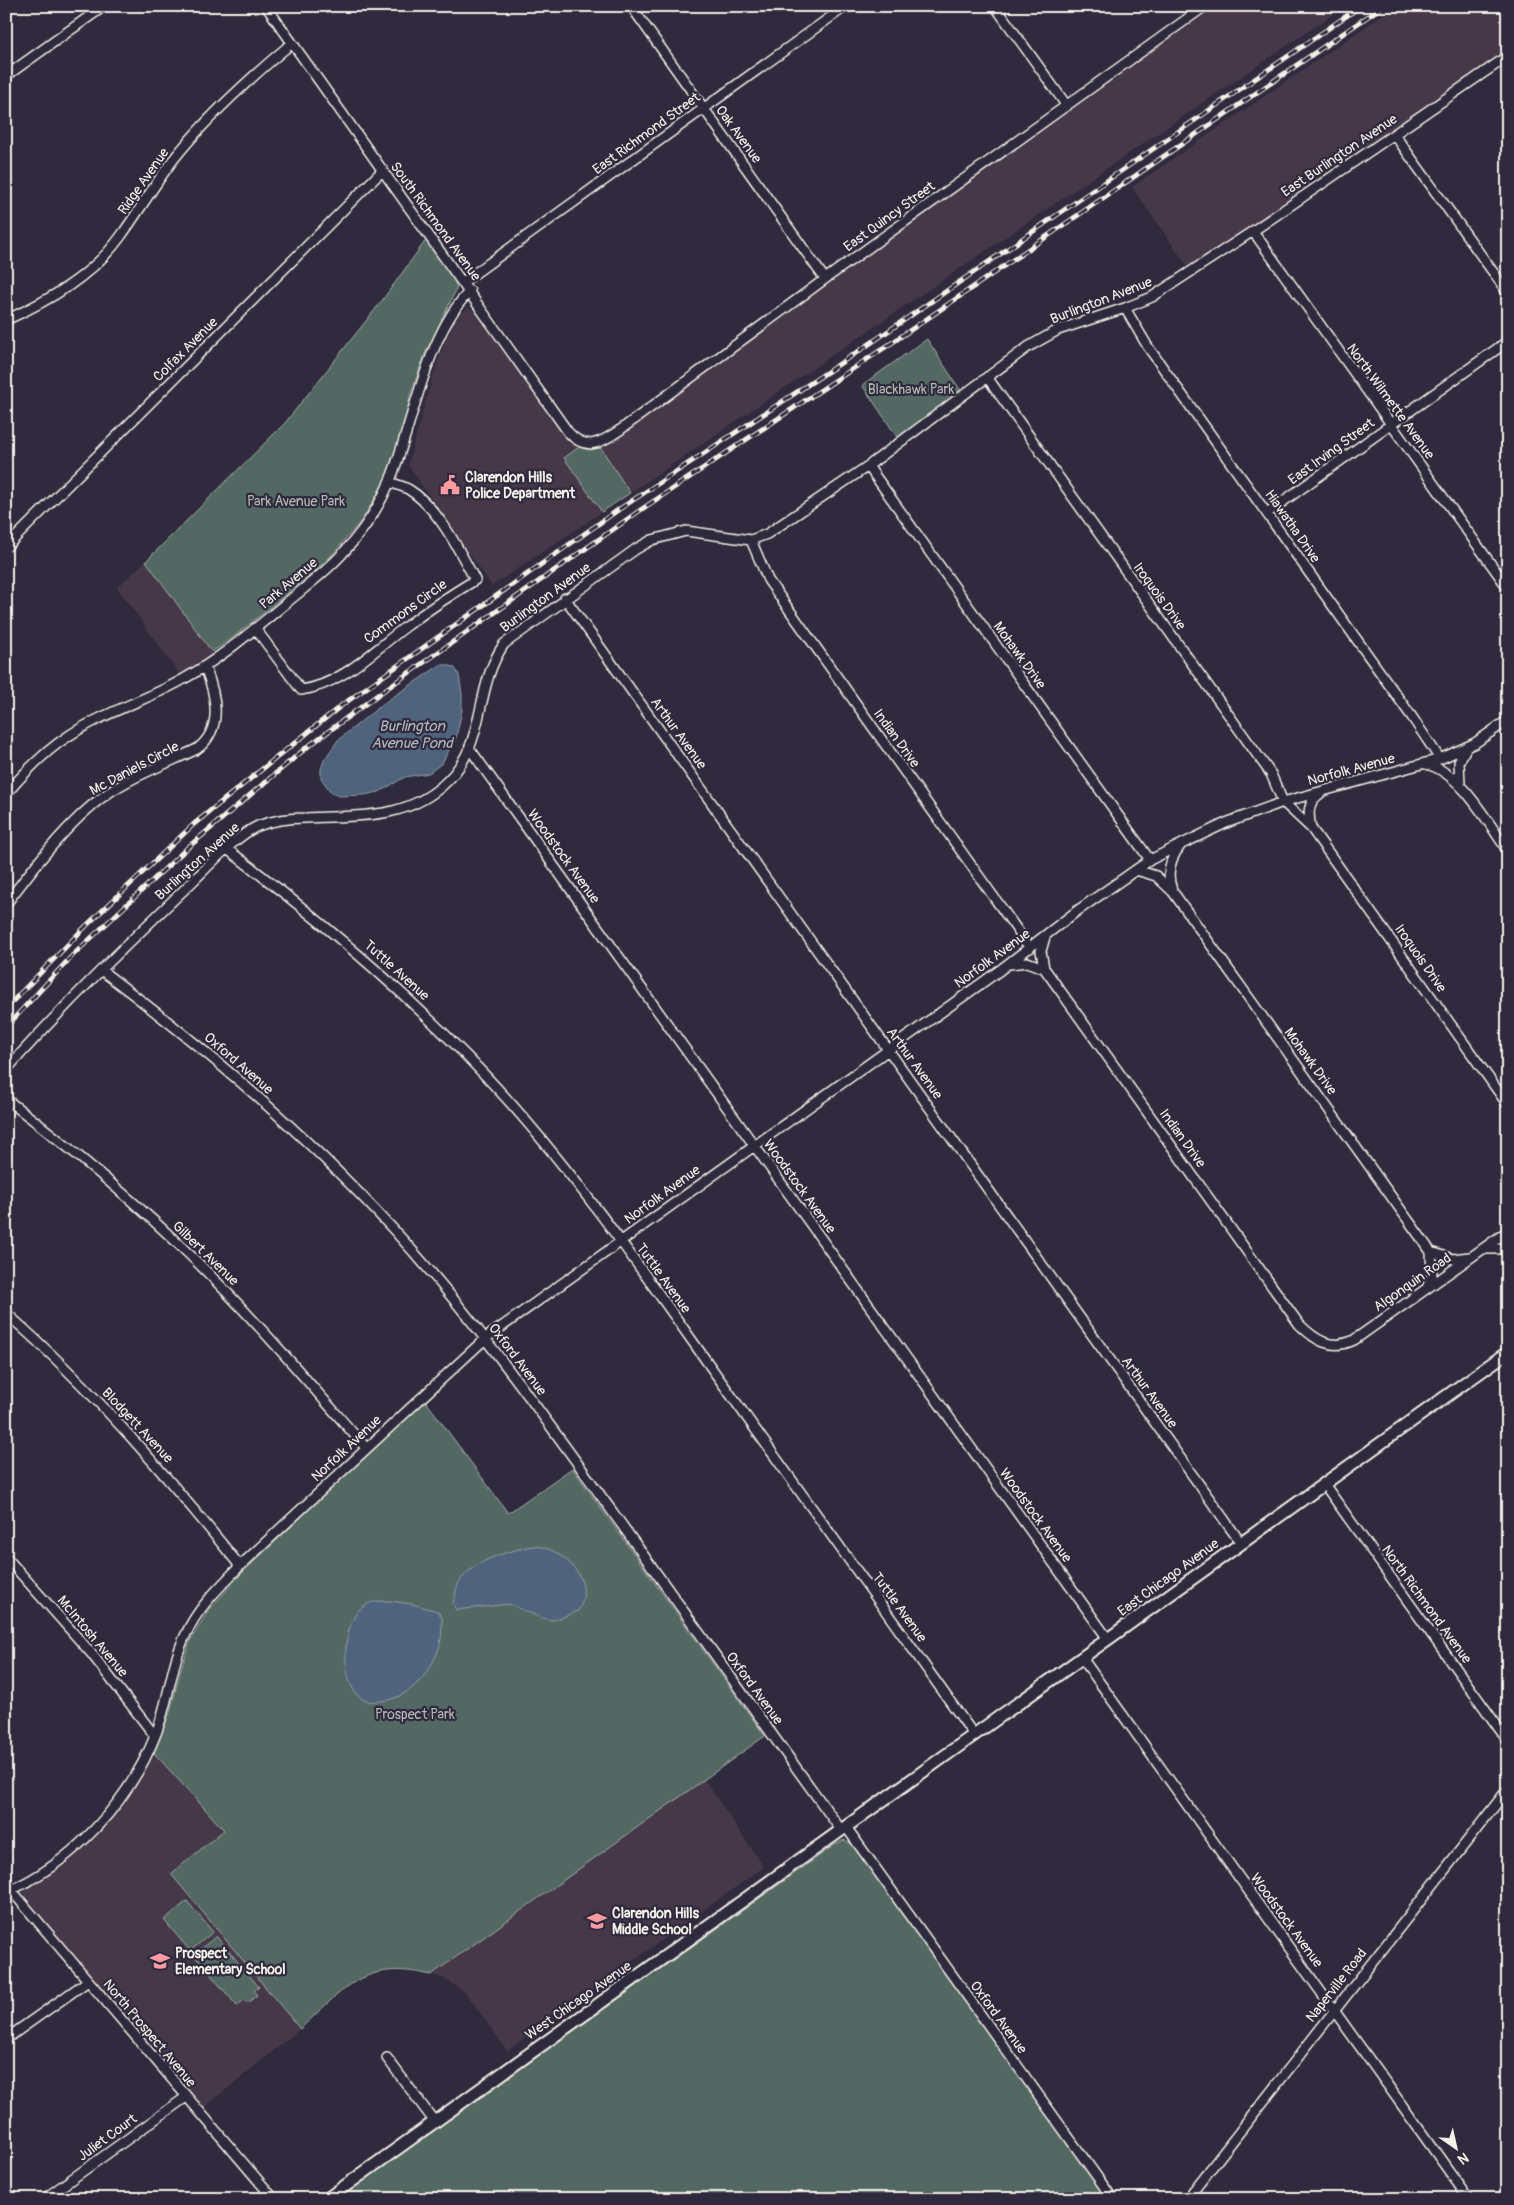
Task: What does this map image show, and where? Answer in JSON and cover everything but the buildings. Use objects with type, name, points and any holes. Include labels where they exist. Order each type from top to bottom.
[{"type":"main road","name":"East Chicago Avenue","points":[[844,1828],[1508,1352]]},
{"type":"main road","name":"West Chicago Avenue","points":[[327,2199],[844,1828]]},
{"type":"street","points":[[6,76],[104,6]]},
{"type":"street","name":"South Richmond Avenue","points":[[266,6],[568,432],[577,441],[589,444]]},
{"type":"street","name":"Oak Avenue","points":[[631,6],[826,279]]},
{"type":"street","name":"East Richmond Street","points":[[463,282],[846,6]]},
{"type":"street","points":[[996,6],[1067,106]]},
{"type":"street","name":"East Quincy Street","points":[[589,444],[607,439],[620,430],[1205,6]]},
{"type":"street","name":"Ridge Avenue","points":[[6,320],[55,296],[78,280],[99,261],[122,236],[156,183],[187,144],[249,81],[292,42]]},
{"type":"street","name":"East Burlington Avenue","points":[[1185,276],[1508,56]]},
{"type":"street","points":[[1394,134],[1508,293]]},
{"type":"street","name":"Colfax Avenue","points":[[6,547],[383,170]]},
{"type":"street","name":"North Wilmette Avenue","points":[[1253,231],[1508,588]]},
{"type":"street","name":"Burlington Avenue","points":[[6,1070],[101,970],[227,849],[254,828],[274,821],[378,815],[409,807],[442,786],[458,768],[470,749],[476,734],[482,698],[491,666],[497,654],[515,634],[636,549],[672,534],[697,532],[751,540],[766,534],[787,522],[868,466],[1028,347],[1058,330],[1152,297],[1185,276]]},
{"type":"street","name":"Park Avenue","points":[[6,794],[40,758],[67,736],[180,682],[205,667],[324,572],[345,551],[373,514],[389,482],[418,393],[439,339],[455,310],[470,292]]},
{"type":"street","name":"Hiawatha Drive","points":[[1125,308],[1148,347],[1440,759]]},
{"type":"street","name":"East Irving Street","points":[[1267,513],[1508,341]]},
{"type":"street","name":"Iroquois Drive","points":[[987,377],[1271,774],[1283,802],[1311,828],[1508,1105]]},
{"type":"street","name":"Mohawk Drive","points":[[868,466],[1150,860]]},
{"type":"street","name":"Commons Circle","points":[[256,628],[301,690],[318,688],[348,670],[410,624],[475,580],[459,549],[426,504],[407,488],[389,482]]},
{"type":"street","name":"Indian Drive","points":[[751,540],[768,580],[1030,948]]},
{"type":"street","name":"Arthur Avenue","points":[[566,598],[1242,1543]]},
{"type":"street","name":"Mc Daniels Circle","points":[[6,904],[31,871],[89,808],[106,795],[197,750],[206,742],[214,729],[215,714],[213,686],[205,667]]},
{"type":"street","name":"Norfolk Avenue","points":[[8,1889],[35,1877],[62,1858],[111,1811],[135,1776],[156,1736],[177,1656],[186,1634],[203,1606],[240,1566],[486,1338],[1009,964],[1150,860],[1226,823],[1283,802],[1440,759],[1466,748],[1508,720]]},
{"type":"street","points":[[1460,784],[1459,762],[1466,748]]},
{"type":"street","name":"Woodstock Avenue","points":[[470,749],[1108,1639]]},
{"type":"street","points":[[1425,764],[1437,767],[1460,784],[1508,851]]},
{"type":"street","points":[[1311,828],[1308,810],[1313,798],[1327,789]]},
{"type":"street","points":[[1173,892],[1169,882],[1171,860],[1182,844]]},
{"type":"street","name":"Tuttle Avenue","points":[[227,849],[350,946],[441,1030],[499,1091],[550,1149],[621,1241],[974,1735]]},
{"type":"street","name":"Mohawk Drive","points":[[1136,870],[1156,876],[1173,892],[1431,1252]]},
{"type":"street","points":[[1044,968],[1040,951],[1046,936]]},
{"type":"street","points":[[1009,964],[1027,962],[1044,968]]},
{"type":"street","name":"Indian Drive","points":[[1044,968],[1299,1324],[1314,1338],[1328,1344]]},
{"type":"street","name":"Oxford Avenue","points":[[101,970],[218,1062],[308,1142],[393,1229],[486,1338],[1113,2199]]},
{"type":"street","name":"Gilbert Avenue","points":[[6,1099],[104,1176],[194,1259],[260,1327],[366,1448]]},
{"type":"street","name":"Algonquin Road","points":[[1328,1344],[1338,1345],[1354,1340],[1508,1231]]},
{"type":"street","points":[[1483,1249],[1508,1249]]},
{"type":"street","points":[[1427,1288],[1432,1275],[1431,1252],[1454,1259],[1471,1257]]},
{"type":"street","name":"Blodgett Avenue","points":[[6,1313],[59,1362],[128,1434],[240,1566]]},
{"type":"street","name":"North Richmond Avenue","points":[[1324,1484],[1508,1741]]},
{"type":"street","name":"McIntosh Avenue","points":[[6,1557],[91,1653],[156,1736]]},
{"type":"street","name":"Woodstock Avenue","points":[[1082,1658],[1469,2199]]},
{"type":"street","name":"Naperville Road","points":[[1187,2199],[1508,1788]]},
{"type":"street","name":"North Prospect Avenue","points":[[8,1889],[274,2199]]},
{"type":"street","points":[[6,2039],[88,1981]]},
{"type":"street","points":[[387,2058],[434,2122]]},
{"type":"street","name":"Juliet Court","points":[[44,2199],[186,2097]]},
{"type":"shaded area","points":[[1212,6],[1345,6],[630,493],[601,448],[623,435],[826,285]]},
{"type":"shaded area","points":[[1396,6],[1508,6],[1508,50],[1190,270],[1132,187]]},
{"type":"shaded area","points":[[469,308],[481,316],[566,438],[579,447],[564,458],[602,512],[492,586],[408,465],[433,375],[446,339],[457,319],[463,311]]},
{"type":"shaded area","points":[[146,561],[216,658],[182,678],[117,587]]},
{"type":"shaded area","name":"Prospect Elementary School","points":[[154,1753],[224,1830],[171,1874],[300,2029],[200,2111],[21,1892],[55,1869],[102,1829],[127,1800]]},
{"type":"shaded area","name":"Clarendon Hills Middle School","points":[[704,1779],[764,1867],[507,2051],[466,1993],[445,1979],[431,1975]]},
{"type":"green space","name":"Park Avenue Park","points":[[426,240],[452,276],[457,288],[425,354],[411,393],[402,435],[386,479],[362,520],[330,557],[231,639],[212,652],[146,561],[285,423],[381,302]]},
{"type":"green space","name":"Blackhawk Park","points":[[927,339],[961,391],[898,438],[862,385]]},
{"type":"green space","points":[[579,447],[590,450],[601,448],[630,493],[602,512],[564,458]]},
{"type":"green space","name":"Prospect Park","points":[[425,1400],[508,1513],[572,1468],[765,1736],[431,1975],[408,1971],[389,1971],[372,1974],[344,1990],[300,2029],[171,1874],[224,1830],[154,1753],[170,1712],[190,1641],[208,1611],[241,1574]]},
{"type":"green space","points":[[844,1840],[852,1844],[1107,2199],[337,2199],[836,1844]]},
{"type":"green space","points":[[187,1901],[213,1932],[190,1951],[164,1920]]},
{"type":"green space","points":[[216,1936],[259,1987],[254,1991],[257,1995],[248,2003],[244,2000],[237,2006],[194,1955]]},
{"type":"water","name":"Burlington Avenue Pond","points":[[440,665],[448,665],[455,668],[459,675],[462,694],[462,710],[456,738],[442,763],[429,773],[405,777],[379,792],[339,796],[330,791],[321,778],[321,769],[324,760],[338,740],[384,703]]},
{"type":"water","points":[[533,1546],[555,1552],[574,1568],[583,1588],[583,1600],[578,1611],[551,1620],[509,1604],[456,1610],[453,1603],[457,1586],[472,1569],[491,1558]]},
{"type":"water","points":[[390,1601],[412,1604],[437,1611],[442,1617],[440,1644],[432,1664],[419,1682],[411,1689],[392,1699],[376,1702],[366,1701],[355,1691],[349,1680],[346,1666],[347,1636],[358,1611],[370,1603]]},
{"type":"railway","points":[[6,1008],[86,926],[194,824],[342,705],[618,510],[865,347],[1361,6]]},
{"type":"railway","points":[[6,1027],[73,955],[186,849],[306,748],[376,696],[642,509],[893,342],[1383,6]]},
{"type":"place","name":"Clarendon Hills Police Department","points":[[450,485]]},
{"type":"place","name":"Clarendon Hills Middle School","points":[[597,1921]]},
{"type":"place","name":"Prospect Elementary School","points":[[160,1961]]}]
